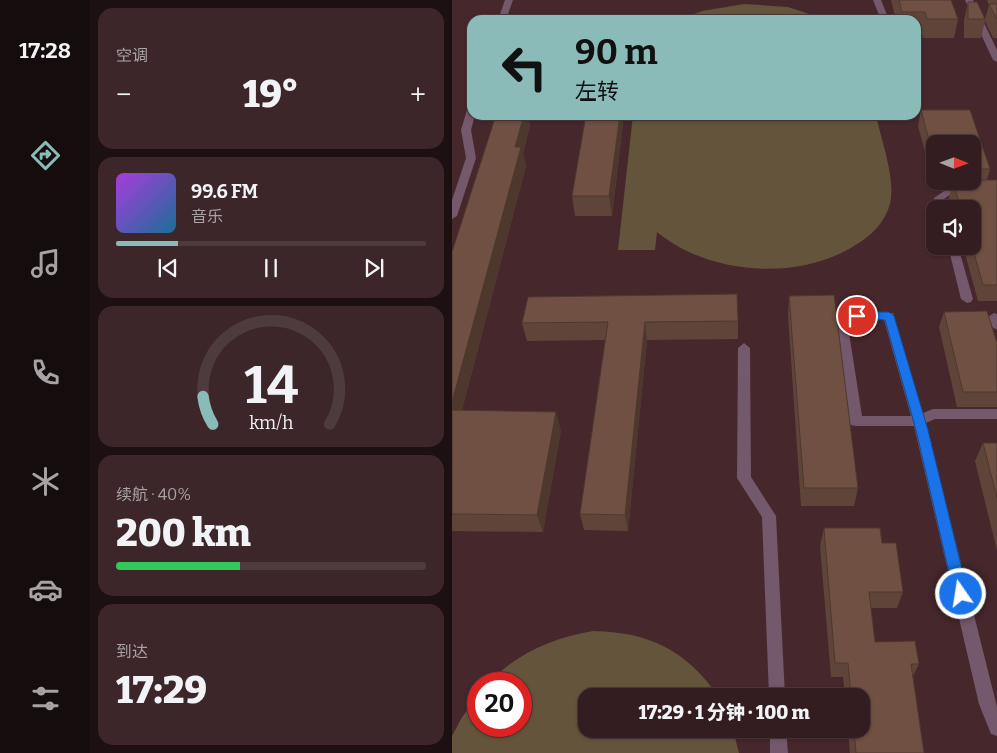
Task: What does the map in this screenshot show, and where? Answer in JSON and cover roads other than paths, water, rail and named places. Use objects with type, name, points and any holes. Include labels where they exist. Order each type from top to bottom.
[{"type":"street","points":[[504,15],[510,0]]},
{"type":"street","points":[[877,0],[883,15]]},
{"type":"street","points":[[969,0],[996,60]]},
{"type":"street","points":[[452,216],[471,158],[466,130],[469,120]]},
{"type":"street","points":[[940,200],[939,198],[950,190],[996,190]]},
{"type":"street","points":[[955,255],[967,299]]},
{"type":"street","points":[[996,414],[933,414],[919,421],[856,421],[841,316],[889,316],[919,421],[987,704],[996,728]]},
{"type":"street","points":[[744,348],[744,478],[769,516],[777,688]]},
{"type":"street","points":[[778,738],[779,753]]}]
